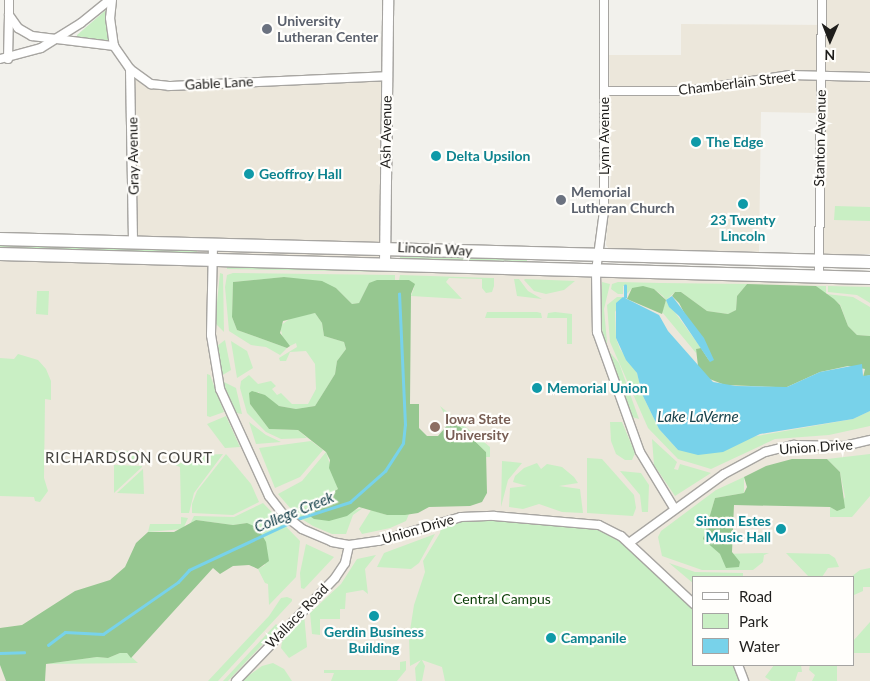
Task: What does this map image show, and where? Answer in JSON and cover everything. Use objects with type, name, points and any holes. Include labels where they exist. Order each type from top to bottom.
[{"type":"main road","name":"Lincoln Way","points":[[0,239],[213,246],[385,247],[598,256],[870,262]]},
{"type":"main road","name":"Lincoln Way","points":[[0,254],[870,278]]},
{"type":"street","points":[[9,0],[4,59],[41,48],[59,38],[111,0]]},
{"type":"street","name":"Gable Lane","points":[[111,0],[110,18],[114,46],[130,70],[151,84],[169,86],[387,76]]},
{"type":"street","name":"Ash Avenue","points":[[385,264],[388,0]]},
{"type":"street","name":"Lynn Avenue","points":[[604,0],[604,211],[596,271],[596,321],[603,354],[640,452],[674,508]]},
{"type":"street","name":"Stanton Avenue","points":[[819,276],[822,0]]},
{"type":"street","points":[[9,15],[18,28],[32,36],[114,46]]},
{"type":"street","name":"Gray Avenue","points":[[130,70],[133,243]]},
{"type":"street","name":"Chamberlain Street","points":[[604,90],[688,91],[777,77],[821,75],[870,77]]},
{"type":"street","name":"Union Drive","points":[[213,246],[211,335],[216,375],[262,483],[283,514],[302,529],[332,542],[350,545],[379,541],[442,520],[482,516],[599,525],[611,529],[628,543],[674,508],[738,465],[765,452],[794,446],[844,446],[870,440]]},
{"type":"street","points":[[628,543],[692,602]]},
{"type":"street","name":"Wallace Road","points":[[236,681],[335,578],[345,563],[350,545]]},
{"type":"street","points":[[738,666],[744,681]]},
{"type":"shaded area","points":[[827,0],[870,0],[870,254],[816,255],[818,113],[761,112],[759,252],[609,249],[606,245],[611,173],[609,55],[681,55],[681,24],[827,25]]},
{"type":"shaded area","name":"Iowa State University","points":[[130,69],[151,84],[387,76],[385,263],[870,278],[870,681],[0,681],[0,254],[133,259]]},
{"type":"green space","points":[[107,9],[110,43],[77,37],[77,35]]},
{"type":"green space","points":[[835,206],[870,207],[870,221],[834,220]]},
{"type":"green space","points":[[0,244],[197,251],[197,257],[0,249]]},
{"type":"green space","points":[[400,253],[527,259],[527,261],[400,259]]},
{"type":"green space","points":[[227,266],[395,268],[396,272],[227,269]]},
{"type":"green space","points":[[220,273],[223,274],[224,332],[215,323]]},
{"type":"green space","points":[[233,273],[395,275],[395,280],[369,283],[359,303],[352,304],[336,288],[301,280],[284,277],[233,282],[232,317],[237,330],[287,348],[280,355],[266,347],[251,345],[229,331],[225,287],[227,275]]},
{"type":"green space","points":[[400,275],[494,278],[494,286],[492,292],[486,293],[482,288],[482,279],[449,278],[446,282],[462,299],[411,296],[414,288],[409,280],[399,280]]},
{"type":"green space","points":[[284,277],[322,281],[336,288],[352,304],[359,303],[369,283],[377,280],[409,280],[415,284],[411,294],[410,404],[419,404],[419,428],[427,436],[438,436],[450,422],[455,422],[486,452],[487,493],[482,502],[470,506],[429,507],[418,513],[405,515],[387,515],[359,507],[347,516],[329,521],[314,519],[307,514],[305,509],[338,489],[329,468],[330,460],[326,452],[298,430],[269,429],[250,404],[249,393],[252,391],[265,395],[279,406],[296,409],[315,406],[335,374],[337,361],[346,349],[344,342],[324,336],[322,323],[315,313],[283,321],[280,333],[290,346],[287,348],[237,330],[232,317],[233,282]]},
{"type":"green space","points":[[514,279],[519,279],[528,291],[542,299],[517,296]]},
{"type":"green space","points":[[524,280],[575,281],[564,290],[546,294],[534,291]]},
{"type":"green space","points":[[602,282],[610,284],[604,309],[607,342],[605,345],[601,323]]},
{"type":"green space","points":[[618,282],[747,284],[737,296],[736,310],[728,314],[707,311],[681,292],[675,292],[666,300],[654,289],[632,288],[627,294],[627,286],[623,286],[623,294],[618,294],[611,289],[612,284]]},
{"type":"green space","points":[[747,284],[816,286],[834,299],[840,305],[848,326],[857,335],[870,336],[870,375],[863,377],[865,369],[848,366],[820,372],[787,387],[725,385],[707,378],[698,366],[696,349],[701,348],[710,362],[679,303],[672,296],[675,292],[681,292],[707,311],[728,314],[736,310],[737,296]]},
{"type":"green space","points":[[643,286],[654,289],[666,300],[662,314],[627,299],[632,288]]},
{"type":"green space","points":[[816,286],[826,286],[826,294],[853,297],[870,307],[870,336],[857,335],[848,326],[840,304],[825,295]]},
{"type":"green space","points":[[828,286],[870,287],[870,303],[857,295],[828,292]]},
{"type":"green space","points":[[37,291],[49,291],[48,315],[36,314]]},
{"type":"green space","points":[[617,297],[623,297],[615,312],[616,338],[620,349],[637,373],[642,394],[659,429],[678,450],[853,419],[870,411],[870,426],[829,435],[775,439],[711,469],[678,459],[648,428],[610,342],[607,305]]},
{"type":"green space","points":[[666,300],[701,348],[696,349],[696,353],[662,312]]},
{"type":"green space","points":[[487,312],[537,312],[541,313],[542,318],[485,318]]},
{"type":"green space","points":[[315,313],[322,323],[324,336],[344,342],[346,349],[337,361],[335,374],[315,406],[296,409],[279,406],[258,392],[250,404],[269,429],[298,430],[307,438],[281,439],[266,432],[247,413],[240,388],[241,381],[249,375],[258,384],[271,381],[276,386],[272,389],[277,395],[281,393],[292,404],[308,404],[316,389],[315,364],[306,351],[290,352],[286,361],[280,361],[279,358],[297,347],[296,343],[290,346],[283,339],[280,326],[292,317]]},
{"type":"green space","points":[[548,313],[572,314],[572,344],[567,344],[567,318],[547,318]]},
{"type":"green space","points":[[225,340],[231,370],[221,376],[217,346]]},
{"type":"green space","points":[[231,341],[247,351],[253,368],[237,378]]},
{"type":"green space","points":[[607,349],[619,363],[639,419],[632,417]]},
{"type":"green space","points":[[18,354],[38,360],[46,369],[51,381],[51,400],[45,399],[44,478],[48,491],[40,502],[35,501],[34,497],[0,496],[0,358],[14,359]]},
{"type":"green space","points":[[207,374],[210,375],[224,412],[210,417],[207,416]]},
{"type":"green space","points":[[222,381],[236,388],[242,414],[236,413]]},
{"type":"green space","points":[[440,406],[490,447],[490,457],[486,457],[486,452],[455,422],[450,422],[446,428],[446,417]]},
{"type":"green space","points":[[226,416],[240,447],[225,448],[207,424]]},
{"type":"green space","points":[[249,422],[266,435],[281,442],[256,444]]},
{"type":"green space","points":[[610,422],[622,422],[635,453],[632,460],[625,460],[616,454],[611,441]]},
{"type":"green space","points":[[652,439],[677,462],[674,469],[678,470],[680,464],[711,473],[675,496],[654,465]]},
{"type":"green space","points":[[311,441],[323,450],[300,477],[275,488],[259,448]]},
{"type":"green space","points":[[115,451],[144,451],[144,463],[114,463]]},
{"type":"green space","points":[[326,452],[338,489],[312,503],[355,510],[363,508],[353,515],[346,534],[332,534],[313,526],[297,516],[278,494],[302,481]]},
{"type":"green space","points":[[223,454],[194,493],[189,513],[181,513],[180,467],[175,465],[203,455]]},
{"type":"green space","points":[[226,454],[251,484],[259,502],[233,515],[192,513],[192,504],[197,491]]},
{"type":"green space","points":[[870,454],[870,496],[852,517],[830,517],[830,507],[837,511],[845,497],[840,472],[827,459]]},
{"type":"green space","points":[[587,458],[602,459],[634,495],[636,508],[633,516],[587,513]]},
{"type":"green space","points":[[792,459],[827,459],[840,472],[845,508],[837,511],[830,507],[734,505],[732,552],[740,562],[739,567],[726,568],[720,554],[703,539],[715,498],[744,493],[747,487],[744,477],[766,466]]},
{"type":"green space","points":[[502,461],[522,463],[508,480],[501,507]]},
{"type":"green space","points":[[537,463],[541,469],[547,464],[562,467],[574,477],[578,483],[559,486],[580,489],[583,513],[562,512],[539,504],[523,509],[509,507],[510,488],[527,486],[513,482],[515,476],[524,468]]},
{"type":"green space","points":[[114,465],[142,466],[142,467],[114,493]]},
{"type":"green space","points":[[143,469],[144,494],[117,493],[118,492]]},
{"type":"green space","points":[[620,471],[641,473],[649,485],[648,512],[642,512],[640,495]]},
{"type":"green space","points":[[744,477],[744,493],[715,498],[708,522],[709,543],[720,554],[769,553],[764,555],[763,562],[753,570],[702,570],[662,556],[658,537],[661,531],[716,490]]},
{"type":"green space","points":[[263,503],[300,541],[296,577],[269,605],[268,584],[265,583],[258,569],[265,565],[247,523],[233,525],[196,520],[190,524],[194,516],[234,517]]},
{"type":"green space","points":[[371,510],[387,515],[409,514],[406,521],[390,528],[362,534],[359,529]]},
{"type":"green space","points":[[181,517],[188,518],[183,529],[148,532],[150,524],[181,524]]},
{"type":"green space","name":"Central Campus","points":[[461,517],[606,527],[692,602],[692,666],[738,666],[744,681],[445,681],[442,667],[422,660],[425,666],[422,681],[416,681],[415,668],[421,660],[410,666],[409,637],[414,605],[425,572],[423,561],[440,533],[442,521]]},
{"type":"green space","points":[[196,520],[233,525],[247,523],[258,528],[266,542],[269,561],[258,569],[249,565],[233,566],[220,574],[213,568],[131,658],[127,653],[120,653],[108,658],[97,657],[46,664],[45,681],[6,681],[0,665],[0,628],[22,625],[75,591],[110,580],[125,567],[136,543],[148,532],[174,532]]},
{"type":"green space","points":[[435,534],[419,563],[411,569],[377,567],[384,553]]},
{"type":"green space","points":[[306,544],[334,557],[304,589],[301,588],[300,573]]},
{"type":"green space","points":[[786,553],[829,554],[835,558],[839,567],[828,568],[823,576],[808,576]]},
{"type":"green space","points":[[376,555],[365,569],[368,594],[363,590],[346,593],[345,609],[340,609],[340,619],[320,619],[320,635],[312,634],[310,613],[341,584],[357,559]]},
{"type":"green space","points":[[669,563],[695,572],[743,573],[743,576],[692,576],[692,582]]},
{"type":"green space","points":[[870,568],[870,587],[863,587],[863,591],[855,595],[855,576],[852,576],[860,570]]},
{"type":"green space","points":[[287,597],[292,599],[292,601],[218,681],[208,681],[269,616],[281,598]]},
{"type":"green space","points":[[304,614],[307,647],[289,658],[281,648],[282,642]]},
{"type":"green space","points":[[870,622],[870,653],[855,653],[855,639]]},
{"type":"green space","points":[[276,624],[279,627],[228,681],[223,681]]},
{"type":"green space","points":[[120,653],[127,653],[138,663],[46,664],[97,657],[108,658]]},
{"type":"green space","points":[[406,661],[406,670],[397,681],[331,681],[334,673],[324,673],[324,670],[400,670],[400,662]]},
{"type":"green space","points":[[273,663],[284,669],[292,681],[241,681],[262,666]]},
{"type":"green space","points":[[773,666],[801,666],[802,672],[798,672],[795,681],[771,681],[765,677]]},
{"type":"green space","points":[[810,666],[837,666],[837,681],[812,681],[815,675],[809,670]]},
{"type":"water","points":[[672,296],[704,338],[714,360],[710,362],[679,316],[669,307],[666,300]]},
{"type":"water","name":"Lake LaVerne","points":[[623,297],[659,315],[668,331],[713,382],[736,386],[787,387],[820,372],[862,364],[863,376],[870,375],[870,411],[853,419],[760,434],[723,452],[698,455],[678,450],[659,429],[642,394],[637,373],[626,360],[616,338],[616,303]]},
{"type":"waterway","points":[[625,286],[625,297]]},
{"type":"waterway","name":"College Creek","points":[[48,645],[65,632],[103,634],[178,582],[189,570],[300,518],[350,502],[385,471],[403,443],[405,425],[399,294]]},
{"type":"waterway","name":"College Creek","points":[[0,653],[24,652]]},
{"type":"place","name":"University Lutheran Center","points":[[267,29]]},
{"type":"place","name":"The Edge","points":[[696,142]]},
{"type":"place","name":"Delta Upsilon","points":[[436,156]]},
{"type":"place","name":"Geoffroy Hall","points":[[249,174]]},
{"type":"place","name":"Memorial Lutheran Church","points":[[561,200]]},
{"type":"place","name":"23 Twenty Lincoln","points":[[743,204]]},
{"type":"place","name":"Memorial Union","points":[[537,388]]},
{"type":"place","name":"Iowa State University","points":[[435,427]]},
{"type":"place","name":"Simon Estes Music Hall","points":[[781,529]]},
{"type":"place","name":"Gerdin Business Building","points":[[374,616]]},
{"type":"place","name":"Campanile","points":[[551,638]]},
{"type":"district","name":"RICHARDSON COURT","points":[[129,458]]}]
